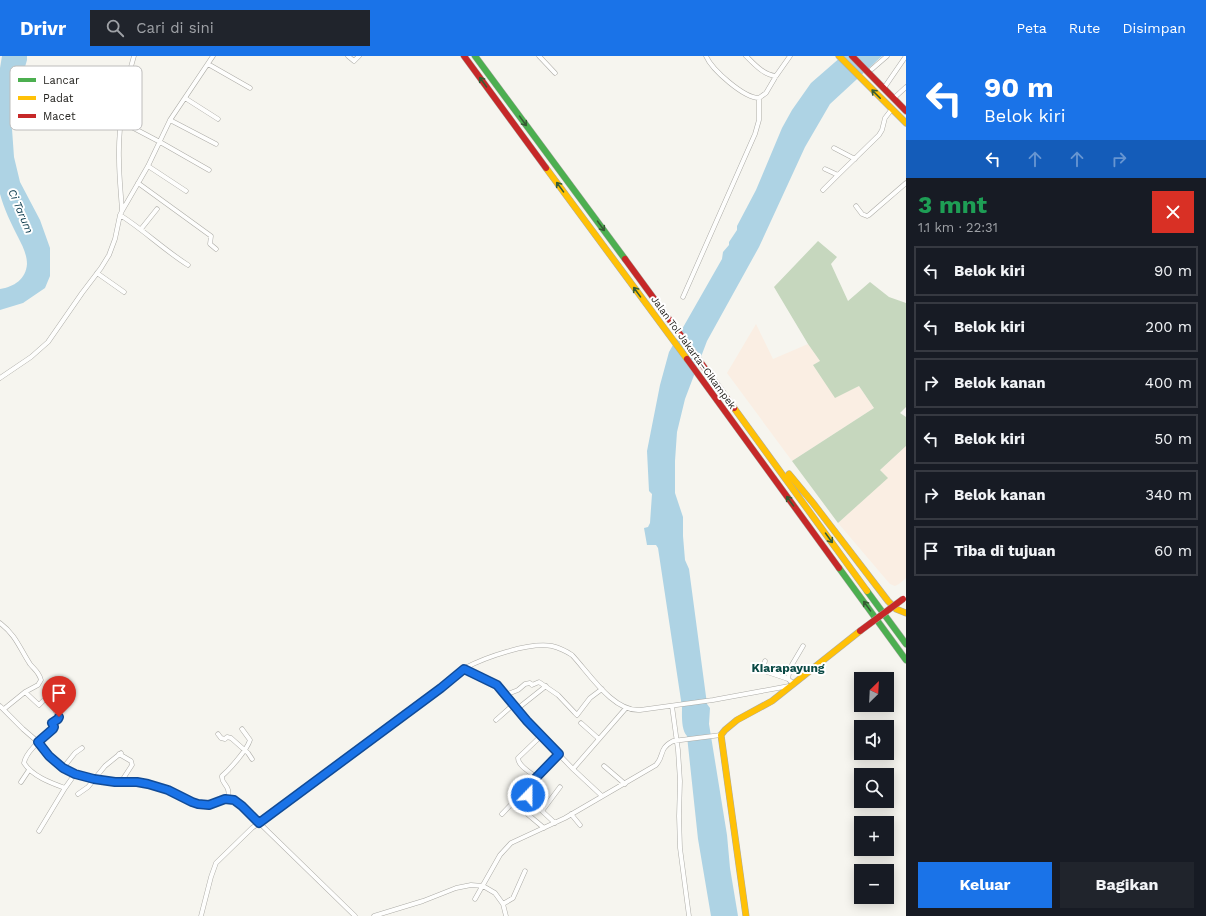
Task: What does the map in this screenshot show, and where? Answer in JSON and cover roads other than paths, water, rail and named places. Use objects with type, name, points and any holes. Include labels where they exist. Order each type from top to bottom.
[{"type":"main road","name":"Jalan Tol Jakarta–Cikampek","points":[[464,56],[669,334],[906,660]]},
{"type":"main road","name":"Jalan Tol Jakarta–Cikampek","points":[[475,56],[906,644]]},
{"type":"main road","points":[[839,56],[906,123]]},
{"type":"main road","points":[[852,56],[906,111]]},
{"type":"main road","points":[[750,430],[813,503],[890,604],[900,612],[906,614]]},
{"type":"main road","points":[[746,916],[721,735],[723,731],[731,724],[771,701],[904,598]]},
{"type":"street","points":[[132,66],[134,56]]},
{"type":"street","points":[[121,213],[148,166],[170,120],[213,56]]},
{"type":"street","points":[[348,56],[354,60],[359,56]]},
{"type":"street","points":[[539,56],[555,73]]},
{"type":"street","points":[[706,56],[711,64],[731,84],[754,98],[759,98],[766,93],[790,56]]},
{"type":"street","points":[[746,56],[764,72],[776,76]]},
{"type":"street","points":[[872,69],[887,56]]},
{"type":"street","points":[[884,88],[906,56]]},
{"type":"street","points":[[208,64],[250,88]]},
{"type":"street","points":[[893,98],[906,87]]},
{"type":"street","points":[[185,98],[218,119]]},
{"type":"street","points":[[683,297],[755,134],[759,120],[759,98]]},
{"type":"street","points":[[823,190],[879,135],[882,130],[884,118],[892,109]]},
{"type":"street","points":[[170,120],[216,144]]},
{"type":"street","points":[[0,378],[31,357],[48,342],[109,255],[115,239],[121,213],[119,158],[121,130]]},
{"type":"street","points":[[137,130],[209,170]]},
{"type":"street","points":[[834,148],[855,159]]},
{"type":"street","points":[[148,166],[186,190]]},
{"type":"street","points":[[825,169],[838,175]]},
{"type":"street","points":[[138,182],[211,236],[210,244],[216,249]]},
{"type":"street","points":[[856,206],[862,214],[869,216],[906,183]]},
{"type":"street","points":[[141,229],[148,217],[157,209]]},
{"type":"street","points":[[121,213],[165,249],[188,265]]},
{"type":"street","points":[[97,273],[124,292]]},
{"type":"street","points":[[0,623],[13,634],[30,664],[40,675],[38,685],[2,708],[38,742],[49,756],[63,768],[75,774],[94,779],[137,782],[154,786],[168,790],[198,804],[209,805],[228,799],[234,800],[242,806],[354,916]]},
{"type":"street","points":[[201,916],[216,863],[252,828],[441,688],[464,669],[482,660],[521,648],[550,646],[566,651],[572,655],[614,701],[626,708],[635,710],[712,700],[792,685],[788,679],[790,668],[803,646]]},
{"type":"street","points":[[765,661],[764,671],[788,679]]},
{"type":"street","points":[[464,669],[497,685],[541,736],[602,796]]},
{"type":"street","points":[[505,695],[529,683],[532,685],[539,682],[558,695],[577,715],[590,698],[602,689]]},
{"type":"street","points":[[517,709],[546,686]]},
{"type":"street","points":[[25,692],[39,704],[46,699],[58,716],[58,719],[52,723],[54,727],[53,729],[38,742],[24,761],[29,770],[50,783],[65,788]]},
{"type":"street","points":[[496,720],[513,705]]},
{"type":"street","points":[[672,706],[677,740],[680,781],[680,848],[688,916]]},
{"type":"street","points":[[573,769],[626,708]]},
{"type":"street","points":[[580,723],[599,739]]},
{"type":"street","points":[[228,799],[228,788],[222,781],[222,776],[249,744],[250,740],[242,729]]},
{"type":"street","points":[[218,734],[223,739],[228,737],[231,738],[252,759]]},
{"type":"street","points":[[475,899],[500,855],[511,843],[571,814],[656,766],[660,760],[663,749],[668,744],[677,740],[721,735]]},
{"type":"street","points":[[536,777],[520,764],[518,758],[541,736]]},
{"type":"street","points":[[63,768],[75,753],[82,748]]},
{"type":"street","points":[[78,794],[88,787],[105,766],[120,753],[131,761],[132,765],[121,782]]},
{"type":"street","points":[[502,814],[559,754]]},
{"type":"street","points":[[604,766],[625,784]]},
{"type":"street","points":[[21,782],[29,770]]},
{"type":"street","points":[[39,831],[75,774]]},
{"type":"street","points":[[542,811],[560,787]]},
{"type":"street","points":[[526,788],[530,800],[554,822]]},
{"type":"street","points":[[512,802],[544,828]]},
{"type":"street","points":[[571,814],[580,824]]},
{"type":"street","points":[[503,904],[513,898],[525,871]]},
{"type":"street","points":[[374,916],[471,885],[483,886],[494,894],[503,904],[506,916]]},
{"type":"water","name":"Ci Tarum","points":[[2,56],[27,56],[25,66],[10,66],[10,130],[12,130],[14,157],[20,182],[40,220],[50,248],[50,276],[45,288],[23,303],[0,310],[0,289],[14,284],[22,278],[27,264],[24,250],[8,216],[0,194],[0,68]]},
{"type":"water","points":[[842,56],[882,56],[830,104],[805,147],[759,247],[707,341],[685,399],[677,432],[675,493],[683,517],[685,560],[689,569],[707,704],[710,708],[709,724],[727,835],[730,868],[738,916],[711,916],[698,839],[687,736],[683,726],[682,707],[658,548],[656,545],[647,545],[644,528],[648,527],[650,523],[652,494],[649,491],[647,451],[660,385],[669,352],[722,259],[723,252],[729,245],[729,242],[737,230],[737,226],[756,190],[782,128],[792,110],[811,83]]},
{"type":"district","name":"Kiarapayung","points":[[788,668]]}]
